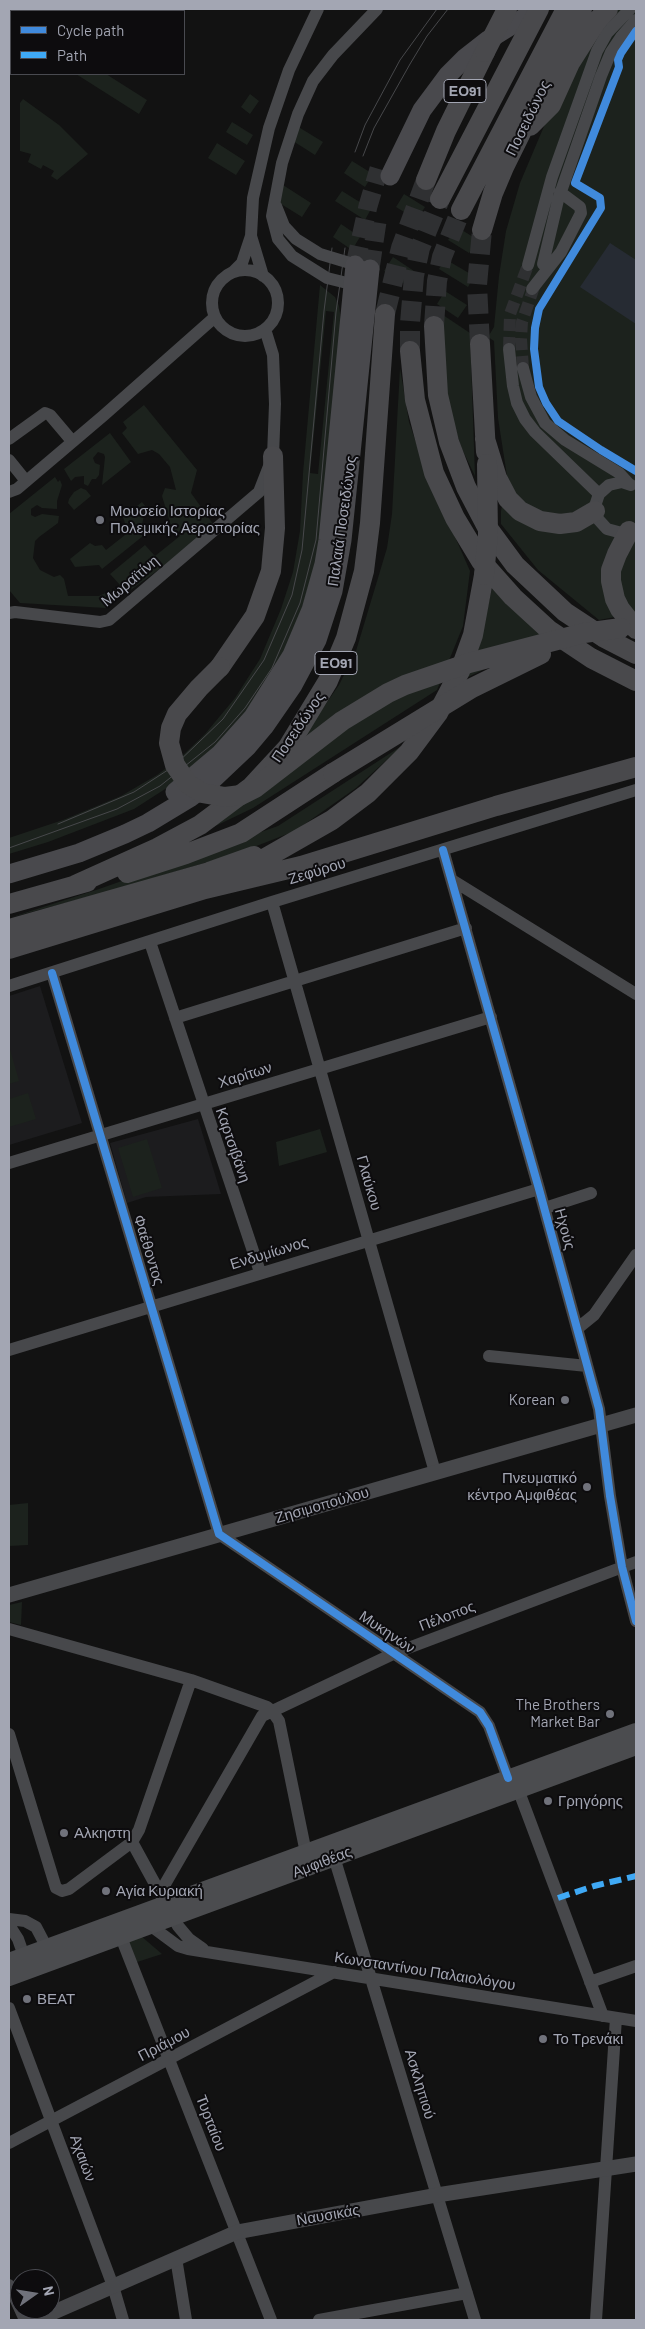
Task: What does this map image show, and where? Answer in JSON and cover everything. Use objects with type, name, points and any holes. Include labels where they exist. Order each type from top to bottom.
[{"type":"highway","name":"ΕΟ91","points":[[426,180],[469,82],[507,9]]},
{"type":"highway","points":[[461,210],[566,9]]},
{"type":"highway","name":"Ποσειδώνος","points":[[482,230],[493,193],[582,9]]},
{"type":"highway","points":[[518,139],[551,105],[570,63],[596,22],[608,9]]},
{"type":"highway","points":[[440,199],[536,14]]},
{"type":"highway","name":"Ποσειδώνος","points":[[75,885],[157,848],[200,825],[251,787],[288,747],[328,681],[346,638],[364,571],[370,523],[385,314]]},
{"type":"highway","points":[[434,326],[438,395],[449,442],[463,480],[487,527],[515,565],[565,612],[603,637],[636,654]]},
{"type":"highway","points":[[206,889],[312,833],[368,793],[420,737],[441,707],[462,664],[473,635],[484,574],[488,535],[487,464],[480,344]]},
{"type":"highway","points":[[410,351],[414,400],[429,456],[455,518],[481,561],[513,597],[549,630],[591,658],[636,681]]},
{"type":"highway","points":[[485,439],[496,478],[508,499],[520,511],[540,521],[560,524],[576,522],[597,503]]},
{"type":"highway","points":[[273,456],[275,528],[271,571],[255,616],[220,667],[177,714],[171,728],[169,743],[174,766],[188,784],[209,795],[225,797],[241,795],[255,788],[342,721],[405,685],[469,663],[584,634],[631,628],[614,599],[611,581],[617,554],[633,529]]},
{"type":"highway","name":"Ποσειδώνος","points":[[9,904],[75,885],[146,868],[232,837],[472,688],[513,667],[571,642],[631,628]]},
{"type":"highway","points":[[9,949],[206,889],[301,866],[496,806],[636,767]]},
{"type":"highway","points":[[9,929],[209,872],[283,848]]},
{"type":"highway","points":[[9,964],[249,887],[301,866]]},
{"type":"main road","points":[[516,9],[485,28],[459,48],[432,75],[399,124],[385,172],[422,110],[448,75],[465,58],[488,40],[536,14]]},
{"type":"main road","name":"Παλαιά Ποσειδώνος","points":[[9,862],[74,842],[120,824],[183,787],[237,736],[253,717],[281,676],[302,633],[324,564],[362,267]]},
{"type":"main road","name":"Παλαιά Ποσειδώνος","points":[[9,874],[79,853],[124,834],[148,823],[191,797],[248,746],[264,727],[293,685],[319,632],[332,591],[342,540],[360,286]]},
{"type":"main road","name":"Αμφιθέας","points":[[17,1959],[46,1956],[121,1937],[151,1926],[167,1905],[334,1857],[636,1732]]},
{"type":"main road","name":"Αμφιθέας","points":[[9,1977],[46,1956],[167,1905],[306,1853],[513,1783],[636,1746]]},
{"type":"street","points":[[233,272],[242,263],[251,236],[254,198],[269,128],[289,70],[318,9]]},
{"type":"street","points":[[528,265],[552,177],[597,51],[612,26],[630,9]]},
{"type":"street","points":[[360,286],[333,280],[314,271],[285,249],[278,240],[273,228],[272,216],[282,163],[298,114],[313,81],[333,55],[375,10]]},
{"type":"street","points":[[542,264],[560,192],[587,112],[611,52],[621,36],[636,20]]},
{"type":"street","points":[[532,289],[561,252],[582,213],[580,207],[560,192]]},
{"type":"street","points":[[274,202],[284,226],[296,239],[320,254],[362,267]]},
{"type":"street","points":[[251,236],[264,276],[274,287],[278,302],[274,317],[265,329],[249,335],[233,334],[220,324],[215,317],[212,299],[214,290],[225,276],[233,272],[246,270],[264,276]]},
{"type":"street","points":[[9,492],[26,481],[215,317]]},
{"type":"street","name":"Μωραϊτίνη","points":[[11,610],[100,622],[109,620],[260,492],[273,456],[274,369],[265,329]]},
{"type":"street","points":[[509,349],[513,386],[517,403],[525,419],[597,503],[598,518],[608,529],[614,532],[633,529]]},
{"type":"street","points":[[523,368],[531,397],[545,423],[565,440],[619,473],[633,486]]},
{"type":"street","points":[[9,439],[45,412],[50,415],[72,441]]},
{"type":"street","points":[[9,460],[26,481]]},
{"type":"street","points":[[597,503],[609,485],[622,482],[633,486]]},
{"type":"street","name":"Ζεφύρου","points":[[9,986],[272,902],[636,790]]},
{"type":"street","name":"Ηχούς","points":[[443,850],[588,1366],[601,1425],[622,1567],[636,1621]]},
{"type":"street","points":[[452,880],[636,994]]},
{"type":"street","name":"Γλαύκου","points":[[272,902],[435,1472]]},
{"type":"street","points":[[175,1018],[466,928]]},
{"type":"street","name":"Καρτσιβάνη","points":[[150,942],[202,1105],[260,1272]]},
{"type":"street","name":"Φαέθοντος","points":[[52,973],[219,1534]]},
{"type":"street","name":"Χαρίτων","points":[[9,1164],[491,1017]]},
{"type":"street","name":"Ενδυμίωνος","points":[[9,1350],[260,1272],[539,1189]]},
{"type":"street","points":[[545,1208],[591,1193]]},
{"type":"street","points":[[578,1328],[594,1315],[636,1255]]},
{"type":"street","points":[[489,1356],[588,1366]]},
{"type":"street","name":"Ζησιμοπούλου","points":[[9,1595],[636,1415]]},
{"type":"street","name":"Μυκηνών","points":[[219,1534],[395,1653],[485,1718],[513,1783],[590,1982],[609,2017]]},
{"type":"street","name":"Πέλοπος","points":[[167,1905],[262,1716],[395,1653],[636,1562]]},
{"type":"street","points":[[9,1630],[191,1680],[266,1707],[272,1711],[279,1721],[306,1853]]},
{"type":"street","points":[[9,1734],[56,1888],[62,1891],[69,1889],[132,1842],[139,1830],[191,1680]]},
{"type":"street","name":"Κωνσταντίνου Παλαιολόγου","points":[[132,1842],[167,1905],[189,1939],[208,1952]]},
{"type":"street","name":"Ασκληπιού","points":[[334,1857],[475,2320]]},
{"type":"street","points":[[9,1919],[25,1921],[36,1927],[46,1956]]},
{"type":"street","points":[[9,1925],[18,1939],[17,1959]]},
{"type":"street","name":"Κωνσταντίνου Παλαιολόγου","points":[[151,1926],[183,1948],[636,2021]]},
{"type":"street","name":"Τυρταίου","points":[[121,1937],[272,2320]]},
{"type":"street","points":[[590,1982],[636,1966]]},
{"type":"street","name":"Πριάμου","points":[[9,2143],[334,1972]]},
{"type":"street","name":"Αχαιών","points":[[9,2008],[52,2120],[124,2320]]},
{"type":"street","points":[[596,2320],[606,2169],[609,2017]]},
{"type":"street","name":"Ναυσικάς","points":[[36,2320],[237,2232],[437,2195],[636,2164]]},
{"type":"street","points":[[176,2258],[186,2320]]},
{"type":"street","points":[[9,2285],[25,2320]]},
{"type":"street","points":[[319,2320],[466,2293]]},
{"type":"shaded area","points":[[607,9],[636,9],[636,613],[599,620],[538,570],[501,524],[501,511],[507,476],[498,418],[494,341],[488,337],[494,327],[506,231],[520,183],[553,105]]},
{"type":"shaded area","points":[[78,75],[108,75],[147,100],[139,114]]},
{"type":"shaded area","points":[[250,94],[259,101],[250,114],[241,107]]},
{"type":"shaded area","points":[[23,99],[59,125],[88,154],[57,180],[51,176],[54,171],[43,165],[41,169],[28,162],[31,154],[20,151],[20,103]]},
{"type":"shaded area","points":[[232,122],[253,135],[247,145],[226,132]]},
{"type":"shaded area","points":[[292,123],[323,142],[315,155],[285,136]]},
{"type":"shaded area","points":[[217,143],[245,161],[236,175],[208,158]]},
{"type":"shaded area","points":[[352,161],[373,174],[365,187],[344,173]]},
{"type":"shaded area","points":[[283,185],[311,203],[302,217],[273,199]]},
{"type":"shaded area","points":[[342,191],[371,209],[365,220],[335,201]]},
{"type":"shaded area","points":[[404,194],[425,207],[417,220],[396,207]]},
{"type":"shaded area","points":[[341,224],[360,237],[352,250],[333,237]]},
{"type":"shaded area","points":[[457,227],[478,240],[469,253],[448,240]]},
{"type":"shaded area","points":[[610,243],[636,260],[636,324],[580,287]]},
{"type":"shaded area","points":[[393,257],[414,271],[405,284],[384,271]]},
{"type":"shaded area","points":[[445,259],[474,276],[468,287],[439,269]]},
{"type":"shaded area","points":[[320,285],[335,297],[339,306],[341,320],[319,551],[292,642],[237,726],[187,775],[134,809],[48,842],[9,854],[9,838],[63,820],[121,796],[157,775],[181,757],[205,734],[235,698],[260,659],[281,609],[293,572],[300,531],[303,473]],"holes":[[[326,311],[334,312],[318,474],[310,473]]]},
{"type":"shaded area","points":[[445,291],[467,305],[458,318],[437,304]]},
{"type":"shaded area","points":[[443,315],[470,333],[475,476],[462,449],[452,419],[446,392],[442,339]]},
{"type":"shaded area","points":[[400,368],[409,422],[424,466],[470,571],[463,626],[437,690],[253,808],[201,833],[302,738],[339,685],[356,651],[387,548],[392,514]]},
{"type":"shaded area","points":[[144,405],[197,470],[191,493],[216,528],[106,608],[20,603],[9,590],[9,514],[55,477],[58,482],[60,480],[62,485],[57,501],[57,509],[42,508],[37,505],[31,509],[31,515],[35,517],[42,514],[59,516],[58,523],[35,541],[33,558],[40,570],[54,577],[60,575],[64,579],[68,596],[99,596],[116,588],[120,585],[110,574],[145,545],[155,556],[180,536],[171,526],[162,496],[165,488],[176,490],[170,467],[159,454],[152,450],[138,454],[122,433],[127,428],[123,422]]},
{"type":"shaded area","points":[[110,433],[131,462],[102,485],[105,457],[104,454],[98,452],[93,458],[95,463],[100,465],[99,475],[96,479],[92,479],[88,486],[84,484],[84,476],[75,477],[71,481],[64,469]]},
{"type":"shaded area","points":[[81,488],[86,490],[91,496],[74,510],[68,503],[69,499],[74,492]]},
{"type":"shaded area","points":[[142,502],[146,507],[140,533],[143,536],[102,569],[99,565],[75,567],[70,559],[90,543],[95,546],[102,545],[106,550],[125,535],[121,530],[125,523],[123,517]]},
{"type":"shaded area","points":[[492,588],[562,632],[466,678],[479,646]]},
{"type":"shaded area","points":[[403,745],[356,788],[295,831],[241,852],[125,887],[9,918],[99,889],[278,826]]},
{"type":"shaded area","points":[[40,986],[82,1123],[9,1145],[9,996]]},
{"type":"shaded area","points":[[9,1046],[19,1081],[9,1084]]},
{"type":"shaded area","points":[[28,1093],[36,1119],[9,1127],[9,1099]]},
{"type":"shaded area","points":[[198,1119],[221,1194],[146,1197],[127,1203],[110,1143]]},
{"type":"shaded area","points":[[320,1129],[327,1152],[279,1166],[276,1142]]},
{"type":"shaded area","points":[[147,1139],[162,1188],[133,1197],[118,1148]]},
{"type":"shaded area","points":[[28,1503],[28,1545],[9,1546],[9,1505]]},
{"type":"shaded area","points":[[22,1602],[21,1625],[9,1622],[9,1605]]},
{"type":"shaded area","points":[[141,1936],[162,1954],[134,1963],[126,1941]]},
{"type":"tunnel","points":[[355,265],[368,206],[379,169]]},
{"type":"tunnel","points":[[385,314],[401,248],[426,180]]},
{"type":"tunnel","points":[[410,351],[414,276],[420,248],[440,199]]},
{"type":"tunnel","points":[[434,326],[437,281],[442,257],[461,210]]},
{"type":"tunnel","points":[[370,269],[378,215]]},
{"type":"tunnel","points":[[480,344],[477,285],[482,230]]},
{"type":"tunnel","points":[[509,349],[510,314],[528,265]]},
{"type":"tunnel","points":[[523,368],[522,322],[536,281]]},
{"type":"tram line","points":[[355,152],[365,125],[400,60],[437,9]]},
{"type":"tram line","points":[[363,156],[374,128],[410,64],[427,36],[448,9]]},
{"type":"tram line","points":[[58,824],[134,792],[174,766],[223,719],[264,660],[292,595],[302,550],[324,311],[332,248]]},
{"type":"tram line","points":[[9,848],[117,809],[160,786],[215,742],[245,708],[272,668],[300,603],[316,540],[336,312],[345,248]]},
{"type":"marked path","points":[[558,1898],[594,1886],[636,1876]]},
{"type":"cycle path","points":[[636,31],[618,60],[619,67],[575,183],[600,198],[601,208],[539,309],[535,328],[534,349],[539,387],[546,403],[558,421],[636,471]]},
{"type":"cycle path","points":[[443,850],[599,1409],[610,1496],[622,1567],[636,1621]]},
{"type":"cycle path","points":[[52,973],[219,1534],[480,1712],[489,1726],[508,1778]]},
{"type":"place","name":"Μουσείο Ιστορίας Πολεμικής Αεροπορίας","points":[[100,520]]},
{"type":"place","name":"Korean","points":[[565,1400]]},
{"type":"place","name":"Πνευματικό κέντρο Αμφιθέας","points":[[587,1487]]},
{"type":"place","name":"The Brothers Market Bar","points":[[610,1714]]},
{"type":"place","name":"Γρηγόρης","points":[[548,1801]]},
{"type":"place","name":"Αλκηστη","points":[[64,1833]]},
{"type":"place","name":"Αγία Κυριακή","points":[[106,1891]]},
{"type":"place","name":"ΒΕΑΤ","points":[[27,1999]]},
{"type":"place","name":"Το Τρενάκι","points":[[543,2039]]}]
